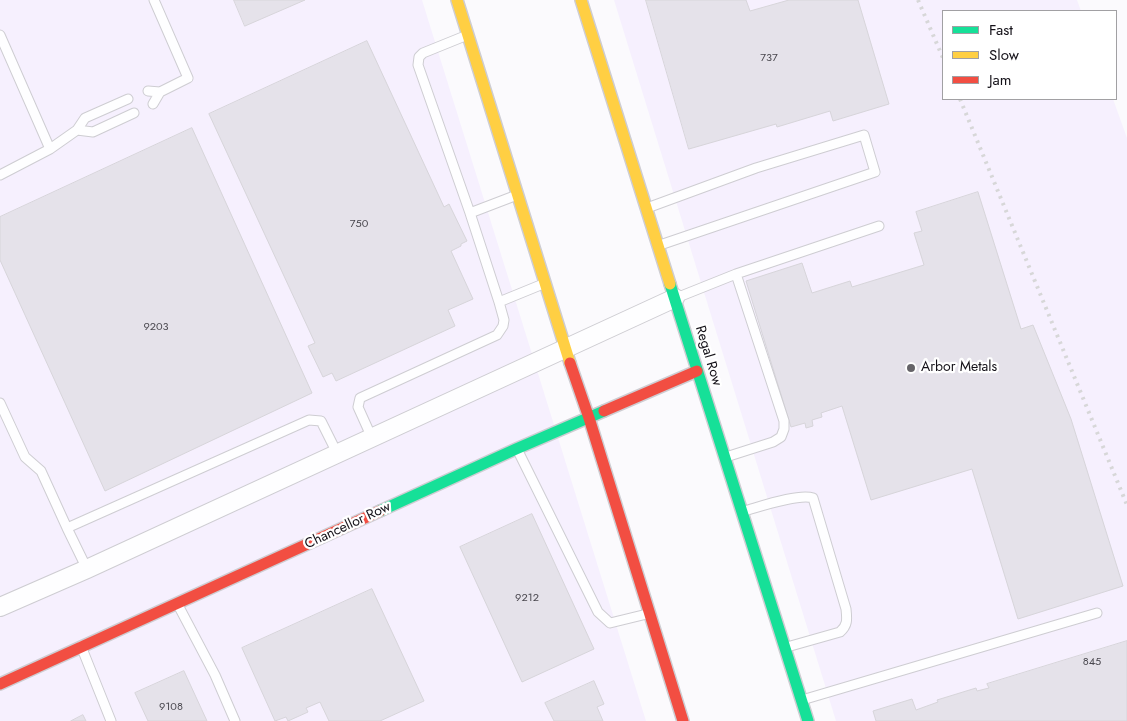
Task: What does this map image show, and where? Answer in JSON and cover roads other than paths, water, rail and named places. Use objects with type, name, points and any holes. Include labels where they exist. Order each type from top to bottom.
[{"type":"main road","points":[[457,0],[564,349],[588,418],[683,721]]},
{"type":"main road","name":"Regal Row","points":[[581,0],[808,721]]},
{"type":"main road","name":"Chancellor Row","points":[[0,684],[516,449],[697,371]]},
{"type":"street","points":[[0,607],[87,569],[675,298]]},
{"type":"lane","points":[[153,104],[160,92],[188,78],[154,0]]},
{"type":"lane","points":[[0,35],[50,149]]},
{"type":"lane","points":[[372,438],[358,407],[360,398],[497,335],[503,326],[504,320],[499,302],[470,213],[418,66],[419,57],[422,52],[468,35]]},
{"type":"lane","points":[[148,90],[160,92]]},
{"type":"lane","points":[[0,175],[50,149],[77,130],[85,118],[128,99]]},
{"type":"lane","points":[[77,130],[93,132],[134,113]]},
{"type":"lane","points":[[647,208],[756,168],[864,135],[875,172],[658,245]]},
{"type":"lane","points":[[470,213],[517,195]]},
{"type":"lane","points":[[675,298],[736,274],[879,226]]},
{"type":"lane","points":[[724,457],[773,442],[781,437],[784,429],[784,421],[736,274]]},
{"type":"lane","points":[[499,302],[545,284]]},
{"type":"lane","points":[[0,403],[25,457],[41,471],[87,569]]},
{"type":"lane","points":[[67,528],[309,420],[321,421],[337,453]]},
{"type":"lane","points":[[516,449],[598,612],[610,623],[649,613]]},
{"type":"lane","points":[[742,512],[808,496],[813,498],[846,609],[846,626],[840,632],[785,648]]},
{"type":"lane","points":[[178,604],[235,721]]},
{"type":"lane","points":[[801,700],[1097,613]]},
{"type":"lane","points":[[81,646],[111,721]]},
{"type":"railway","points":[[918,0],[942,56]]},
{"type":"railway","points":[[960,100],[1127,505]]},
{"type":"place","name":"Arbor Metals","points":[[911,368]]}]
